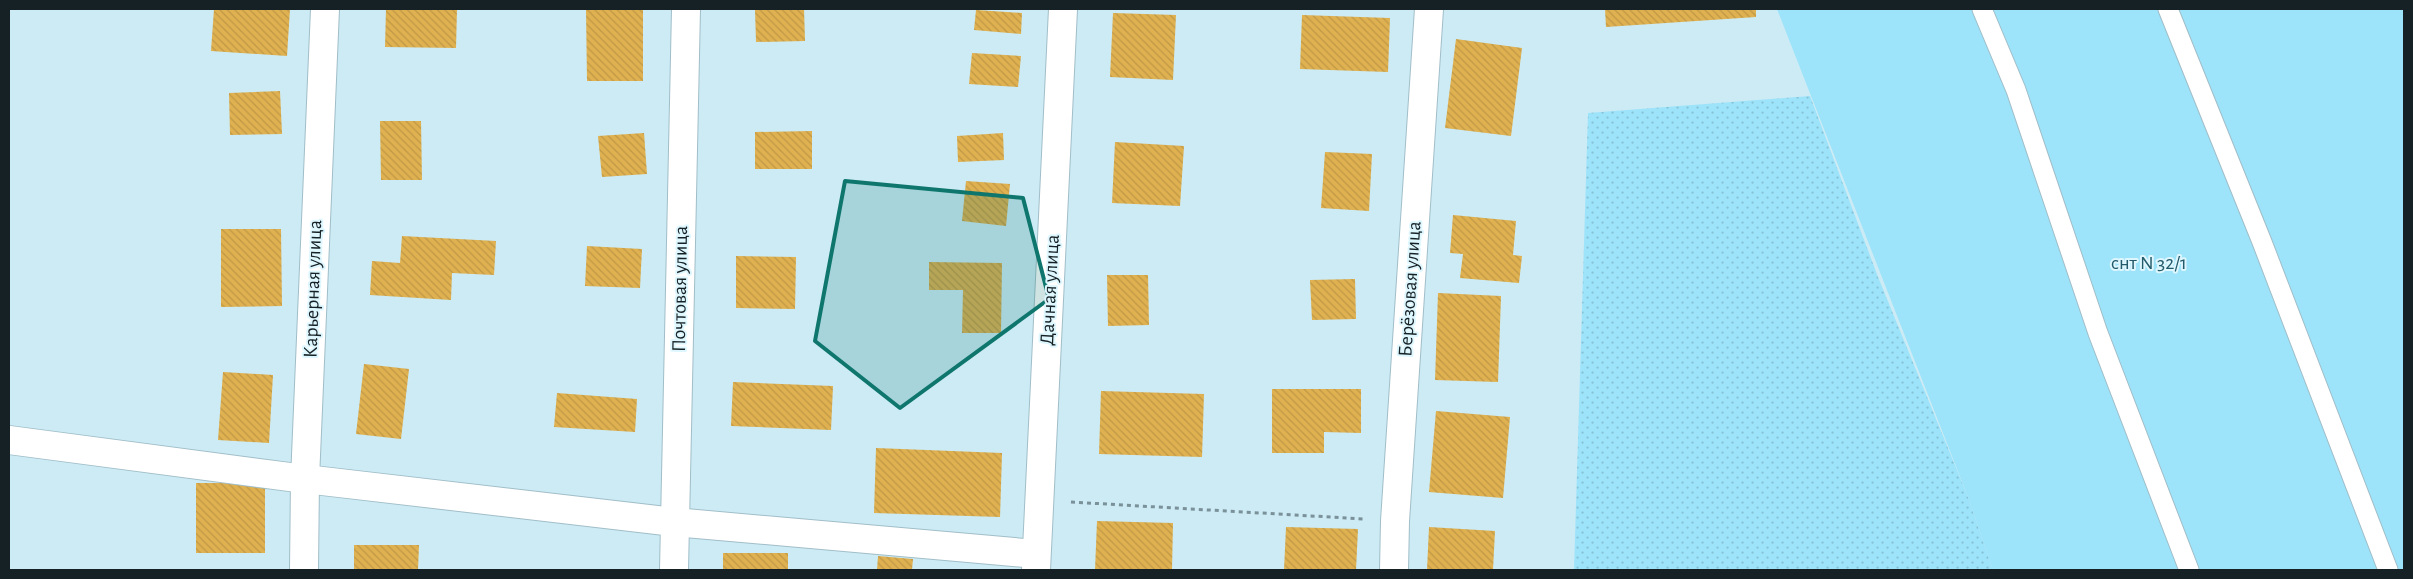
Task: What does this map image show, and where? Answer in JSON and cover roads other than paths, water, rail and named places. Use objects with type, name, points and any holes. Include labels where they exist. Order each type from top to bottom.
[{"type":"street","name":"Карьерная улица","points":[[304,570],[304,479],[325,9]]},
{"type":"street","name":"Почтовая улица","points":[[674,570],[686,9]]},
{"type":"street","name":"Дачная улица","points":[[1036,562],[1063,9]]},
{"type":"street","name":"Берёзовая улица","points":[[1394,570],[1395,521],[1429,9]]},
{"type":"street","points":[[9,440],[304,479],[1036,562]]},
{"type":"lane","points":[[1982,9],[2016,90],[2098,333],[2189,570]]},
{"type":"lane","points":[[2168,9],[2262,242],[2388,570]]},
{"type":"park label","name":"снт N 32/1","points":[[2149,263]]}]
